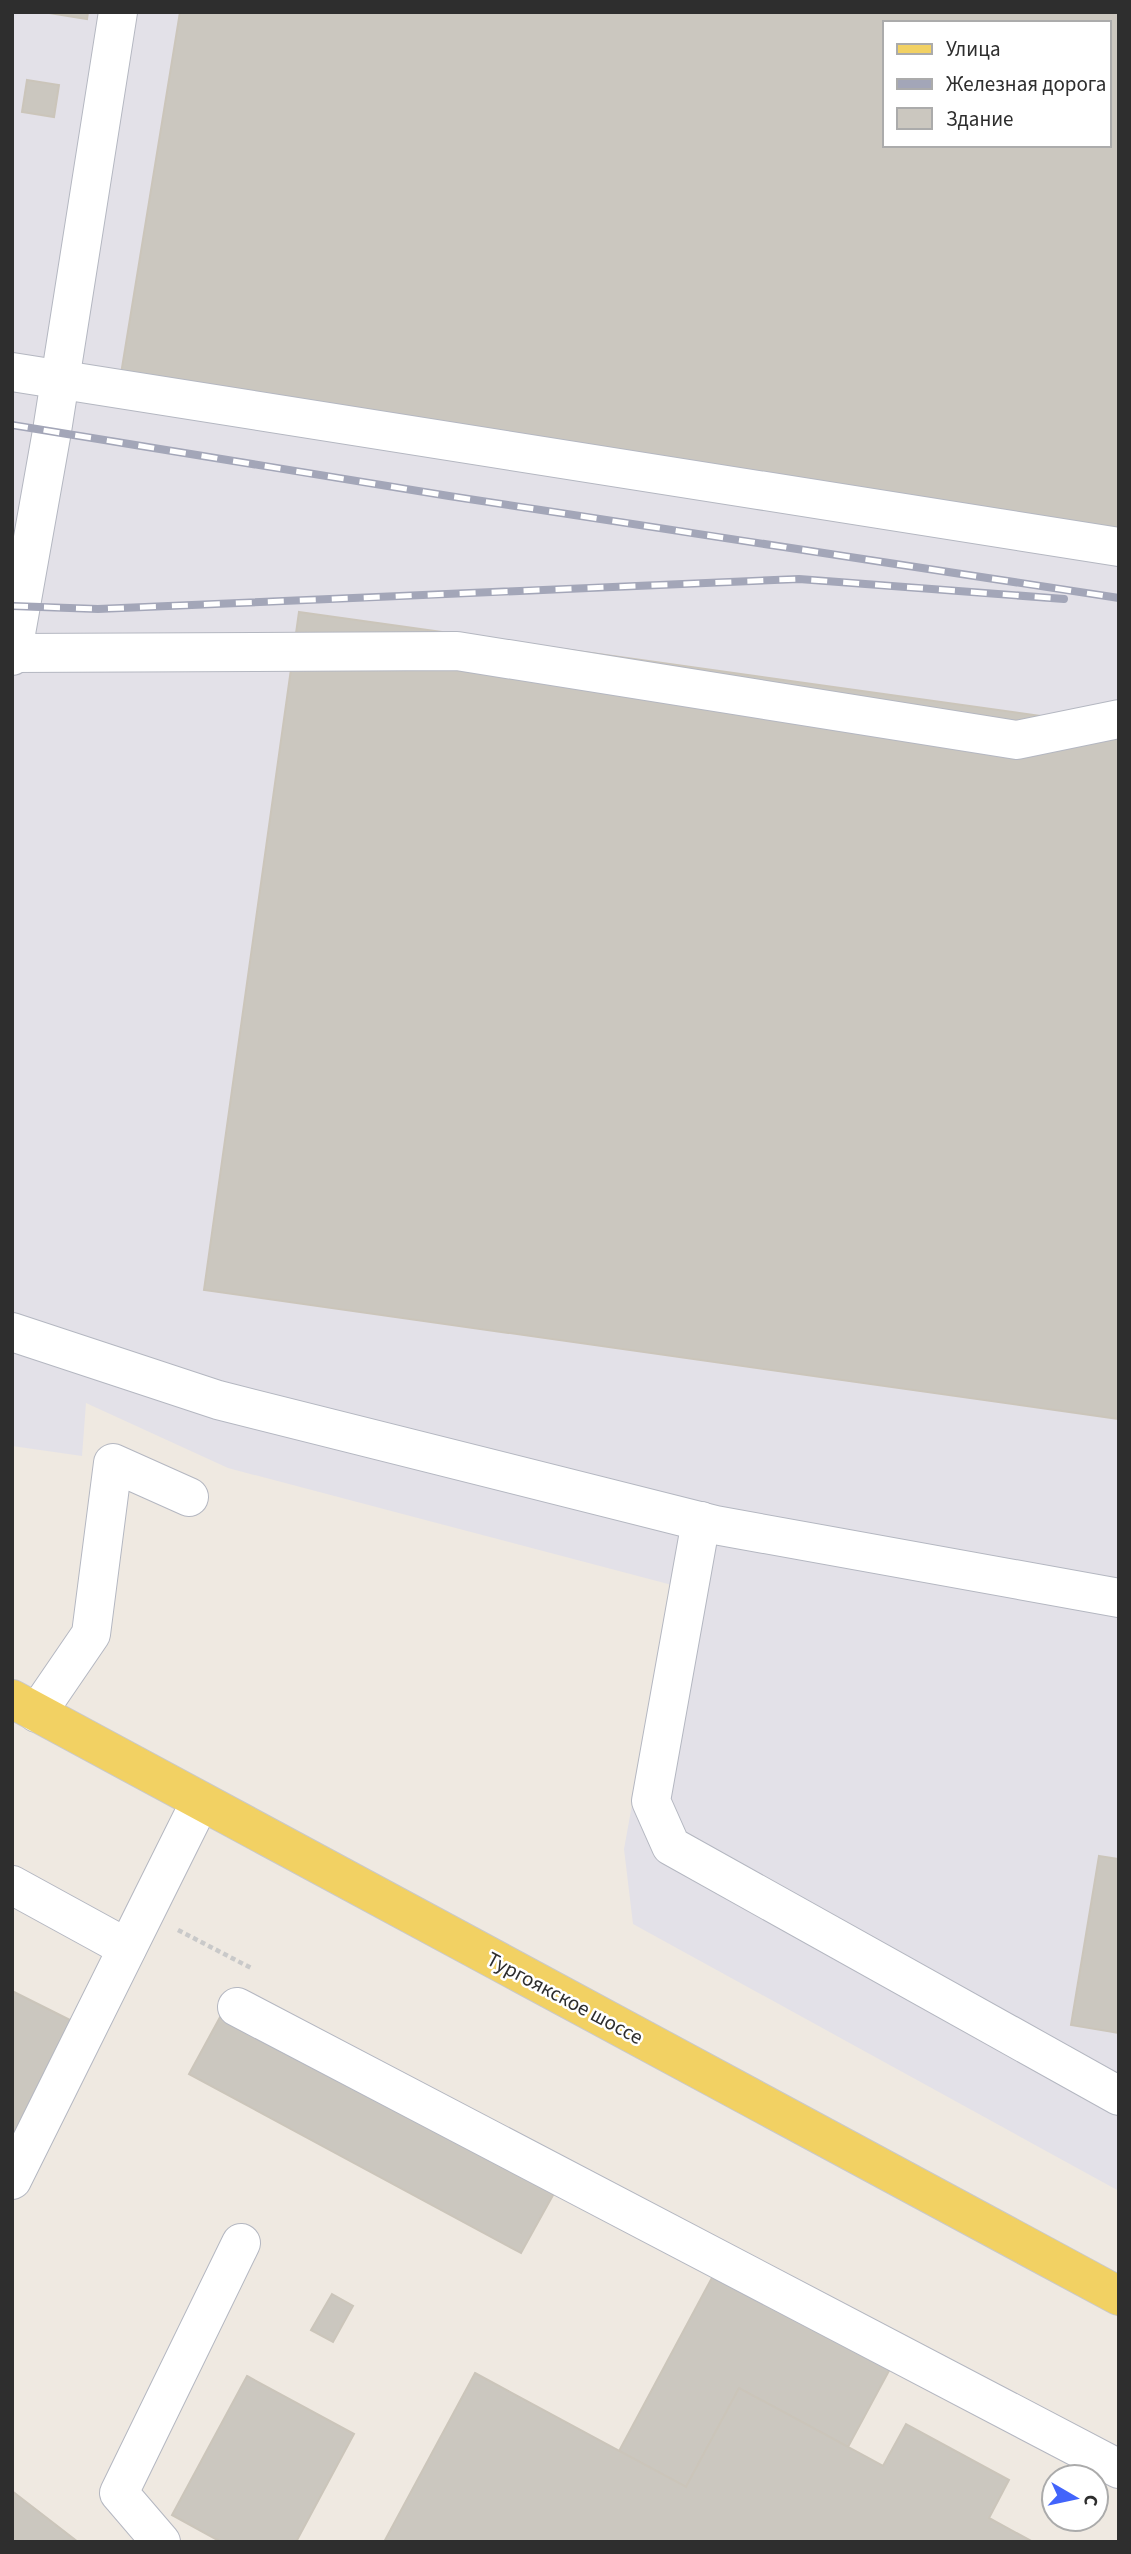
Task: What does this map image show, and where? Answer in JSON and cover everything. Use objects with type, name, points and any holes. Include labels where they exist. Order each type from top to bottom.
[{"type":"main road","name":"Тургоякское шоссе","points":[[25,1706],[1119,2296]]},
{"type":"lane","points":[[118,12],[60,380],[12,654],[457,651],[1017,740],[1119,719]]},
{"type":"lane","points":[[12,372],[1119,547]]},
{"type":"lane","points":[[12,1332],[218,1400],[701,1521],[1119,1598]]},
{"type":"lane","points":[[25,1706],[91,1634],[113,1463],[189,1497]]},
{"type":"lane","points":[[701,1521],[651,1801],[671,1846],[1119,2096]]},
{"type":"lane","points":[[12,2180],[200,1802]]},
{"type":"lane","points":[[12,1885],[127,1948]]},
{"type":"lane","points":[[237,2007],[1119,2469]]},
{"type":"lane","points":[[161,2542],[119,2493],[241,2243]]},
{"type":"shaded area","points":[[12,12],[1119,12],[1119,2191],[633,1924],[624,1849],[672,1585],[228,1468],[86,1403],[82,1456],[12,1446]]},
{"type":"building","points":[[43,12],[88,12],[87,19]]},
{"type":"building","points":[[180,12],[1119,12],[1119,529],[121,374]]},
{"type":"building","points":[[27,80],[59,85],[54,117],[22,112]]},
{"type":"building","points":[[299,612],[1119,727],[1119,1419],[204,1290]]},
{"type":"building","points":[[1099,1856],[1119,1859],[1119,2033],[1071,2025]]},
{"type":"building","points":[[12,1991],[78,2024],[22,2134],[12,2129]]},
{"type":"building","points":[[225,2008],[557,2188],[521,2253],[189,2074]]},
{"type":"building","points":[[714,2274],[890,2369],[848,2447],[739,2388],[686,2487],[619,2451]]},
{"type":"building","points":[[332,2294],[353,2306],[333,2342],[311,2330]]},
{"type":"building","points":[[475,2373],[686,2487],[739,2388],[883,2466],[906,2424],[1009,2480],[989,2518],[1033,2542],[384,2542]]},
{"type":"building","points":[[247,2376],[354,2434],[296,2542],[221,2542],[172,2515]]},
{"type":"building","points":[[12,2491],[78,2542],[12,2542]]},
{"type":"railway","points":[[12,425],[449,496],[1119,598]]},
{"type":"railway","points":[[12,606],[98,609],[799,579],[1064,599]]}]
